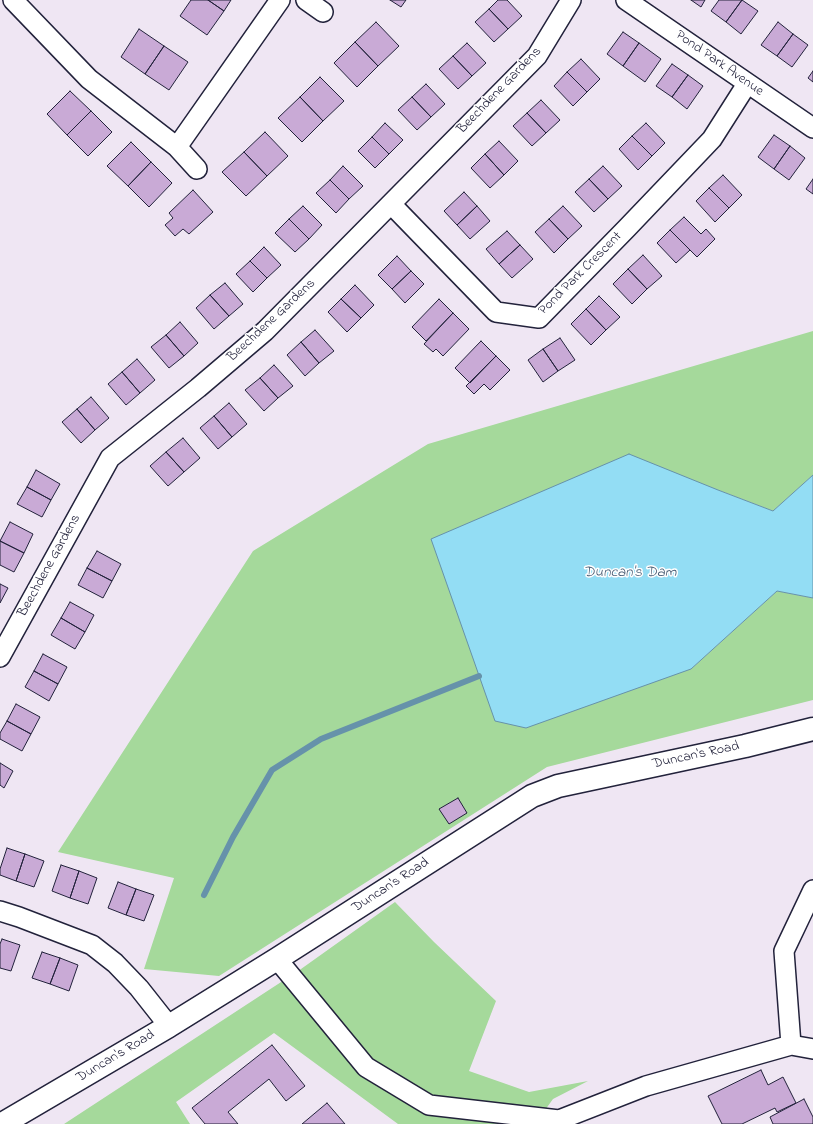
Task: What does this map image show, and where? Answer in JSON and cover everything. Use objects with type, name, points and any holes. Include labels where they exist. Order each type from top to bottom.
[{"type":"street","points":[[13,0],[89,79],[177,147],[197,169]]},
{"type":"street","points":[[177,147],[280,0]]},
{"type":"street","points":[[306,0],[323,12]]},
{"type":"street","name":"Beechdene Gardens","points":[[0,657],[110,458],[198,388],[265,330],[392,204],[537,56],[571,0]]},
{"type":"street","name":"Pond Park Avenue","points":[[626,0],[813,128]]},
{"type":"street","name":"Pond Park Crescent","points":[[392,204],[496,312],[539,318],[712,139],[748,84]]},
{"type":"street","name":"Duncan's Road","points":[[2,1124],[169,1026],[532,796],[558,786],[746,746],[813,729]]},
{"type":"street","points":[[791,1045],[784,951],[813,890]]},
{"type":"street","points":[[0,911],[92,945],[115,963],[143,993],[169,1026]]},
{"type":"street","points":[[276,959],[366,1067],[429,1105],[466,1117],[559,1120],[646,1086],[791,1045],[813,1049]]},
{"type":"green space","points":[[813,331],[813,475],[773,511],[718,490],[691,669],[777,591],[813,598],[813,700],[547,767],[219,976],[144,969],[174,878],[58,852],[253,551],[428,444]]},
{"type":"green space","points":[[395,902],[434,942],[496,1001],[469,1071],[529,1092],[588,1081],[553,1099],[535,1124],[398,1124],[274,1033],[176,1102],[190,1124],[64,1124],[301,969]]},
{"type":"water","name":"Duncan's Dam","points":[[629,454],[773,511],[813,475],[813,598],[777,591],[691,669],[526,728],[495,721],[431,539]]},
{"type":"building","points":[[191,0],[208,0],[224,11],[207,35],[180,16]]},
{"type":"building","points":[[208,0],[231,0],[224,11]]},
{"type":"building","points":[[390,0],[406,0],[401,7]]},
{"type":"building","points":[[498,0],[507,0],[522,16],[508,29],[489,9]]},
{"type":"building","points":[[691,0],[705,0],[701,7]]},
{"type":"building","points":[[719,0],[742,0],[726,22],[711,11]]},
{"type":"building","points":[[742,0],[758,11],[741,34],[726,22]]},
{"type":"building","points":[[489,9],[508,29],[494,42],[475,22]]},
{"type":"building","points":[[376,22],[399,46],[378,66],[355,42]]},
{"type":"building","points":[[778,22],[793,34],[777,56],[761,45]]},
{"type":"building","points":[[139,29],[164,46],[145,74],[121,57]]},
{"type":"building","points":[[623,32],[639,43],[623,66],[607,54]]},
{"type":"building","points":[[793,34],[808,45],[792,67],[777,56]]},
{"type":"building","points":[[355,42],[378,66],[357,87],[334,63]]},
{"type":"building","points":[[467,43],[486,63],[472,76],[453,56]]},
{"type":"building","points":[[639,43],[661,59],[645,82],[623,66]]},
{"type":"building","points":[[164,46],[188,62],[169,90],[145,74]]},
{"type":"building","points":[[453,56],[472,76],[458,89],[439,69]]},
{"type":"building","points":[[581,59],[600,79],[587,92],[567,72]]},
{"type":"building","points":[[672,64],[688,75],[672,97],[656,86]]},
{"type":"building","points":[[813,71],[813,82],[808,78]]},
{"type":"building","points":[[567,72],[587,92],[573,106],[554,86]]},
{"type":"building","points":[[688,75],[703,86],[687,109],[672,97]]},
{"type":"building","points":[[320,77],[344,101],[323,121],[300,97]]},
{"type":"building","points":[[426,84],[445,104],[431,117],[412,97]]},
{"type":"building","points":[[70,91],[91,111],[67,135],[47,114]]},
{"type":"building","points":[[300,97],[323,121],[302,142],[278,118]]},
{"type":"building","points":[[412,97],[431,117],[417,130],[398,110]]},
{"type":"building","points":[[541,100],[560,120],[546,133],[527,113]]},
{"type":"building","points":[[91,111],[112,132],[88,156],[67,135]]},
{"type":"building","points":[[527,113],[546,133],[532,146],[513,126]]},
{"type":"building","points":[[385,123],[403,140],[389,154],[372,137]]},
{"type":"building","points":[[646,123],[665,143],[652,156],[632,136]]},
{"type":"building","points":[[265,132],[288,156],[267,176],[244,152]]},
{"type":"building","points":[[774,135],[790,146],[774,169],[758,157]]},
{"type":"building","points":[[632,136],[652,156],[638,170],[619,149]]},
{"type":"building","points":[[372,137],[389,154],[375,168],[358,151]]},
{"type":"building","points":[[499,141],[518,161],[504,175],[485,154]]},
{"type":"building","points":[[131,142],[151,162],[128,186],[107,166]]},
{"type":"building","points":[[790,146],[805,158],[789,180],[774,169]]},
{"type":"building","points":[[244,152],[267,176],[246,196],[222,172]]},
{"type":"building","points":[[485,154],[504,175],[490,188],[471,168]]},
{"type":"building","points":[[151,162],[172,183],[149,207],[128,186]]},
{"type":"building","points":[[343,166],[363,186],[349,199],[330,180]]},
{"type":"building","points":[[603,166],[622,186],[608,199],[589,179]]},
{"type":"building","points":[[723,175],[742,195],[729,208],[709,188]]},
{"type":"building","points":[[589,179],[608,199],[594,212],[575,192]]},
{"type":"building","points":[[813,179],[813,194],[806,189]]},
{"type":"building","points":[[330,180],[349,199],[336,213],[316,193]]},
{"type":"building","points":[[709,188],[729,208],[715,222],[696,201]]},
{"type":"building","points":[[193,190],[213,212],[189,234],[183,229],[175,236],[165,225],[173,218],[169,213]]},
{"type":"building","points":[[464,192],[477,206],[457,225],[444,211]]},
{"type":"building","points":[[303,206],[322,225],[309,239],[289,219]]},
{"type":"building","points":[[477,206],[490,221],[470,239],[457,225]]},
{"type":"building","points":[[563,206],[582,226],[568,239],[549,219]]},
{"type":"building","points":[[684,217],[701,234],[706,229],[715,239],[697,257],[670,230]]},
{"type":"building","points":[[289,219],[309,239],[295,252],[275,233]]},
{"type":"building","points":[[549,219],[568,239],[554,253],[535,232]]},
{"type":"building","points":[[670,230],[690,250],[676,263],[657,243]]},
{"type":"building","points":[[507,231],[520,245],[499,264],[486,249]]},
{"type":"building","points":[[520,245],[533,259],[512,278],[499,264]]},
{"type":"building","points":[[264,247],[281,265],[267,278],[250,261]]},
{"type":"building","points":[[643,255],[662,276],[647,289],[628,269]]},
{"type":"building","points":[[397,256],[411,271],[392,289],[378,275]]},
{"type":"building","points":[[250,261],[267,278],[253,292],[236,274]]},
{"type":"building","points":[[628,269],[647,289],[632,304],[613,284]]},
{"type":"building","points":[[411,271],[424,284],[405,303],[392,289]]},
{"type":"building","points":[[225,283],[243,304],[229,316],[210,295]]},
{"type":"building","points":[[355,285],[374,305],[361,318],[341,299]]},
{"type":"building","points":[[210,295],[229,316],[214,329],[196,308]]},
{"type":"building","points":[[599,296],[620,317],[606,330],[586,309]]},
{"type":"building","points":[[341,299],[361,318],[347,332],[328,312]]},
{"type":"building","points":[[439,299],[453,313],[426,341],[412,327]]},
{"type":"building","points":[[586,309],[606,330],[591,345],[571,324]]},
{"type":"building","points":[[453,313],[469,329],[443,356],[436,349],[433,352],[424,344]]},
{"type":"building","points":[[180,322],[198,343],[184,356],[166,335]]},
{"type":"building","points":[[315,330],[334,351],[319,363],[301,342]]},
{"type":"building","points":[[166,335],[184,356],[169,368],[151,347]]},
{"type":"building","points":[[560,338],[575,360],[558,371],[543,349]]},
{"type":"building","points":[[481,341],[496,356],[470,383],[455,368]]},
{"type":"building","points":[[301,342],[319,363],[305,376],[287,355]]},
{"type":"building","points":[[543,349],[558,371],[543,382],[528,360]]},
{"type":"building","points":[[496,356],[510,370],[490,390],[484,384],[474,394],[466,386]]},
{"type":"building","points":[[137,359],[155,380],[140,393],[122,372]]},
{"type":"building","points":[[274,365],[293,386],[278,398],[260,378]]},
{"type":"building","points":[[122,372],[140,393],[126,405],[108,384]]},
{"type":"building","points":[[260,378],[278,398],[264,411],[245,390]]},
{"type":"building","points":[[91,397],[109,418],[95,430],[77,409]]},
{"type":"building","points":[[229,403],[247,424],[232,437],[214,416]]},
{"type":"building","points":[[77,409],[95,430],[81,443],[62,422]]},
{"type":"building","points":[[214,416],[232,437],[218,449],[200,428]]},
{"type":"building","points":[[183,438],[200,458],[184,472],[166,452]]},
{"type":"building","points":[[166,452],[184,472],[168,486],[150,466]]},
{"type":"building","points":[[36,470],[60,484],[51,500],[27,487]]},
{"type":"building","points":[[27,487],[51,500],[42,517],[17,504]]},
{"type":"building","points":[[10,522],[33,534],[24,553],[0,541]]},
{"type":"building","points":[[0,541],[24,553],[14,572],[0,565]]},
{"type":"building","points":[[97,551],[121,564],[112,581],[87,568]]},
{"type":"building","points":[[87,568],[112,581],[103,598],[78,585]]},
{"type":"building","points":[[0,584],[8,588],[0,603]]},
{"type":"building","points":[[70,602],[94,615],[85,632],[61,618]]},
{"type":"building","points":[[61,618],[85,632],[75,649],[51,635]]},
{"type":"building","points":[[43,654],[67,667],[58,684],[34,671]]},
{"type":"building","points":[[34,671],[58,684],[49,701],[25,687]]},
{"type":"building","points":[[16,704],[40,717],[31,734],[7,721]]},
{"type":"building","points":[[7,721],[31,734],[22,751],[0,739],[0,733]]},
{"type":"building","points":[[0,763],[13,771],[4,788],[0,785]]},
{"type":"building","points":[[458,798],[467,813],[449,824],[439,809]]},
{"type":"building","points":[[7,848],[25,854],[16,881],[0,875],[0,869]]},
{"type":"building","points":[[25,854],[44,861],[34,887],[16,881]]},
{"type":"building","points":[[61,865],[79,871],[70,898],[52,891]]},
{"type":"building","points":[[79,871],[97,878],[88,904],[70,898]]},
{"type":"building","points":[[118,882],[136,889],[126,915],[108,908]]},
{"type":"building","points":[[136,889],[154,895],[144,921],[126,915]]},
{"type":"building","points":[[2,939],[20,945],[11,971],[0,968],[0,944]]},
{"type":"building","points":[[42,952],[60,958],[50,984],[32,978]]},
{"type":"building","points":[[60,958],[78,965],[69,991],[50,984]]},
{"type":"building","points":[[272,1045],[305,1086],[286,1101],[269,1079],[228,1112],[238,1124],[205,1124],[192,1108]]},
{"type":"building","points":[[761,1070],[768,1085],[783,1077],[796,1103],[777,1112],[775,1108],[742,1124],[722,1124],[708,1096]]},
{"type":"building","points":[[804,1099],[813,1117],[813,1124],[773,1124],[770,1117]]},
{"type":"building","points":[[327,1103],[345,1124],[302,1124]]},
{"type":"waterway","points":[[204,895],[233,837],[272,770],[321,739],[479,676]]}]
